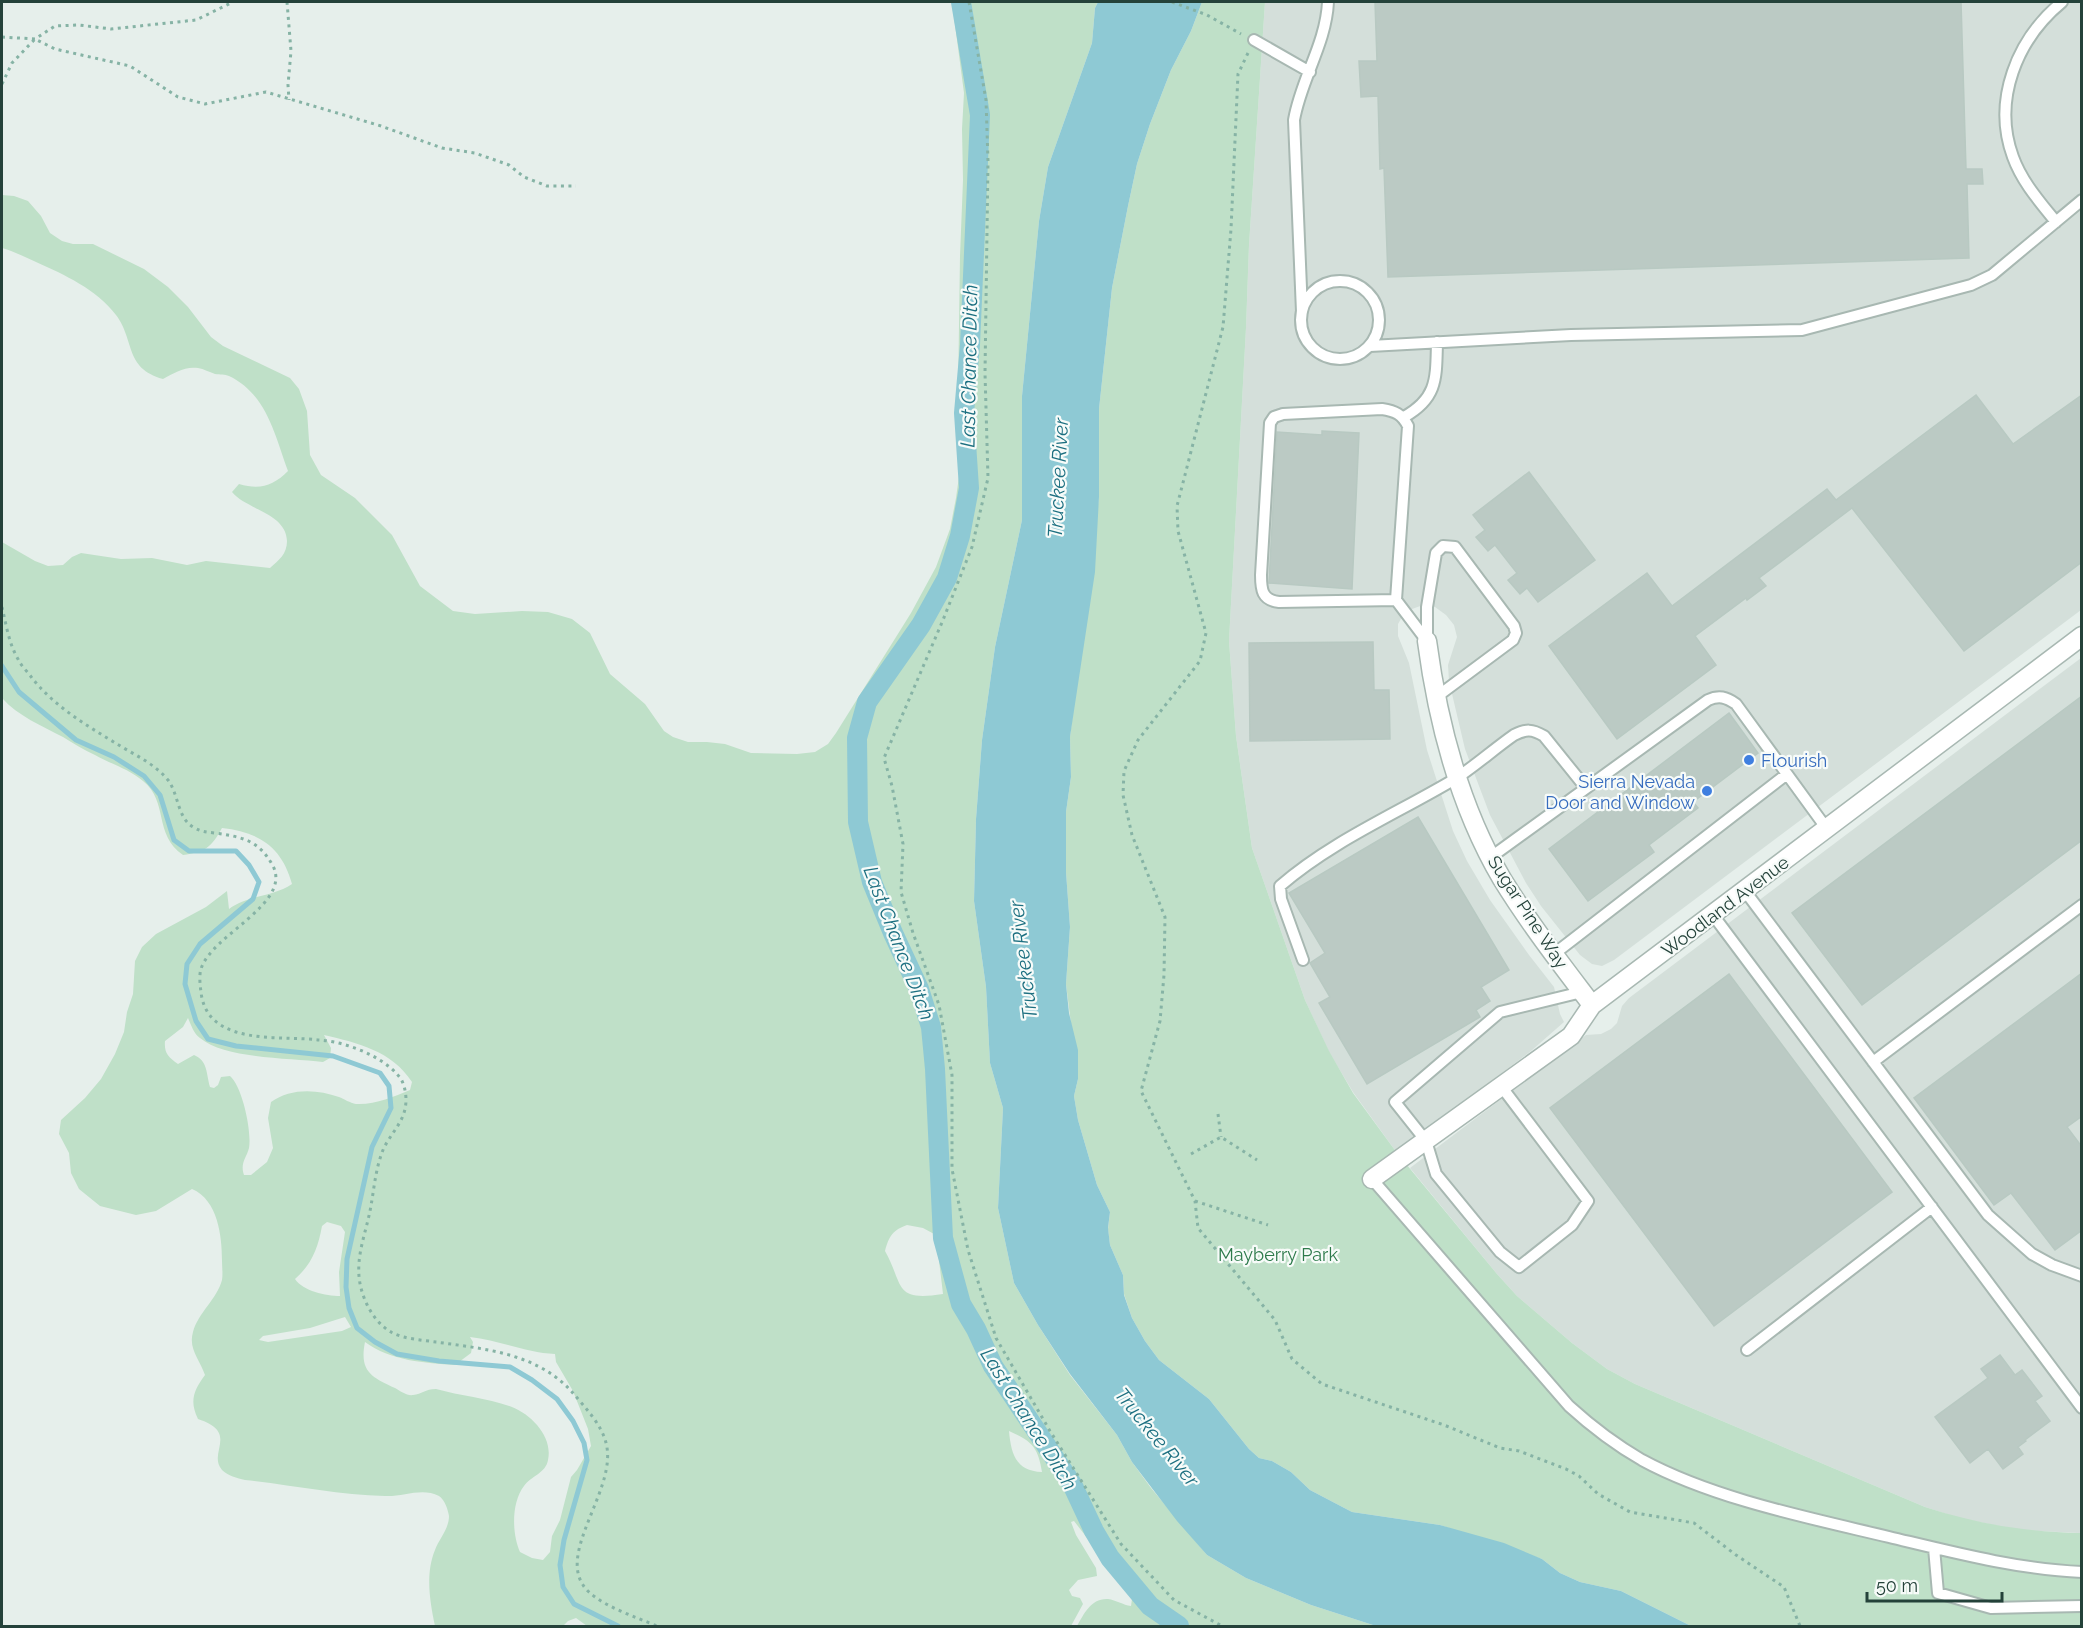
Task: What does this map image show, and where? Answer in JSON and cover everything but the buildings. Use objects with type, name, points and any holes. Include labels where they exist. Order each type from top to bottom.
[{"type":"street","name":"Sugar Pine Way","points":[[1427,641],[1443,732],[1456,778],[1478,831],[1528,918],[1587,999]]},
{"type":"street","name":"Woodland Avenue","points":[[1372,1179],[1571,1036],[1587,999],[1713,915],[2079,644]]},
{"type":"lane","points":[[1302,312],[1307,298],[1319,287],[1336,281],[1353,283],[1365,289],[1378,308],[1379,329],[1364,351],[1341,360],[1317,352],[1308,343],[1301,327],[1294,134],[1296,106],[1322,35],[1328,2]]},
{"type":"lane","points":[[2056,222],[2022,177],[2013,156],[2006,129],[2006,104],[2011,79],[2022,48],[2036,27],[2062,2]]},
{"type":"lane","points":[[1254,40],[1310,72]]},
{"type":"lane","points":[[1370,345],[1571,335],[1802,330],[1971,285],[1992,275],[2082,200]]},
{"type":"lane","points":[[1404,417],[1419,409],[1427,400],[1432,389],[1437,372],[1437,342]]},
{"type":"lane","points":[[1396,600],[1270,601],[1265,597],[1261,590],[1261,575],[1270,423],[1274,417],[1283,414],[1382,409],[1393,410],[1404,417],[1408,426],[1396,600],[1427,641]]},
{"type":"lane","points":[[1427,641],[1427,607],[1436,553],[1443,546],[1455,547],[1514,626],[1516,633],[1513,640],[1436,698]]},
{"type":"lane","points":[[1491,857],[1708,700],[1717,696],[1727,698],[1736,704],[1827,829]]},
{"type":"lane","points":[[1303,960],[1281,899],[1280,886],[1303,866],[1373,823],[1456,778],[1514,735],[1524,730],[1535,730],[1544,736],[1586,788]]},
{"type":"lane","points":[[1554,954],[1787,774]]},
{"type":"lane","points":[[1745,891],[1988,1215],[2032,1254],[2052,1265],[2082,1276]]},
{"type":"lane","points":[[1873,1062],[2082,905]]},
{"type":"lane","points":[[1713,915],[2082,1408]]},
{"type":"lane","points":[[1502,1086],[1588,1201],[1572,1225],[1519,1267],[1500,1252],[1436,1174],[1426,1141],[1395,1102],[1500,1012],[1587,999]]},
{"type":"lane","points":[[1372,1179],[1569,1406],[1593,1427],[1642,1460],[1703,1487],[1810,1518],[1934,1548],[2050,1571],[2082,1572]]},
{"type":"lane","points":[[1746,1350],[1932,1207]]},
{"type":"lane","points":[[1934,1548],[1938,1593],[1991,1608],[2082,1606]]},
{"type":"path","points":[[2,84],[12,63],[35,39],[55,26],[79,25],[111,29],[196,20],[233,2]]},
{"type":"path","points":[[287,2],[291,51],[289,100]]},
{"type":"path","points":[[969,2],[986,100],[988,161],[985,373],[988,478],[972,548],[884,758],[903,844],[901,892],[939,1005],[952,1074],[952,1169],[969,1250],[996,1338],[1050,1431],[1121,1544],[1174,1600],[1222,1626]]},
{"type":"path","points":[[1172,2],[1207,15],[1254,40],[1239,74],[1223,327],[1177,506],[1178,531],[1206,633],[1200,661],[1138,740],[1124,771],[1123,795],[1131,835],[1165,917],[1160,1021],[1141,1091],[1195,1201],[1198,1228],[1275,1320],[1292,1359],[1322,1384],[1444,1425],[1500,1448],[1519,1451],[1566,1469],[1579,1476],[1598,1494],[1630,1512],[1694,1522],[1736,1555],[1784,1587],[1800,1626]]},
{"type":"path","points":[[2,38],[35,39],[55,49],[130,66],[178,97],[205,104],[266,92],[381,126],[442,148],[475,153],[509,165],[524,177],[548,186],[576,186]]},
{"type":"path","points":[[2,607],[18,659],[61,709],[150,763],[169,781],[185,822],[199,831],[248,839],[265,855],[276,871],[275,885],[264,905],[208,954],[200,970],[200,990],[206,1010],[215,1021],[229,1030],[257,1036],[322,1040],[360,1049],[384,1063],[402,1081],[406,1096],[405,1114],[386,1144],[378,1164],[370,1212],[359,1252],[360,1284],[367,1307],[391,1332],[415,1339],[505,1353],[536,1364],[562,1381],[585,1407],[606,1439],[609,1461],[603,1486],[579,1549],[577,1568],[583,1585],[601,1601],[657,1626]]},
{"type":"path","points":[[1218,1114],[1221,1137],[1257,1160]]},
{"type":"path","points":[[1191,1154],[1221,1137]]},
{"type":"path","points":[[1195,1201],[1268,1225]]},
{"type":"shaded area","points":[[1265,2],[2081,2],[2081,610],[1614,960],[1602,966],[1592,964],[1580,955],[1541,906],[1526,883],[1490,815],[1465,749],[1449,681],[1448,665],[1457,637],[1454,625],[1435,607],[1423,605],[1412,609],[1402,617],[1398,624],[1398,636],[1409,663],[1427,750],[1453,831],[1467,861],[1490,900],[1554,987],[1564,1022],[1531,1051],[1397,1153],[1353,1092],[1329,1052],[1305,1000],[1252,848],[1236,736],[1229,641],[1249,245]]},
{"type":"shaded area","points":[[2081,658],[2081,1533],[2018,1530],[1959,1518],[1925,1507],[1635,1384],[1607,1369],[1572,1343],[1517,1296],[1410,1168],[1586,1035],[1601,1034],[1611,1029],[1617,1023],[1622,1006],[1629,998]]},
{"type":"green space","points":[[952,2],[1098,2],[1095,8],[1092,43],[1048,167],[1039,221],[1022,396],[1022,520],[995,647],[982,740],[976,819],[974,901],[986,987],[990,1063],[1003,1108],[998,1208],[1014,1283],[1070,1375],[1117,1435],[1132,1462],[1151,1488],[1207,1555],[1246,1578],[1311,1605],[1376,1626],[1077,1626],[1089,1608],[1097,1601],[1108,1599],[1131,1606],[1133,1592],[1119,1579],[1074,1521],[1071,1522],[1076,1535],[1096,1568],[1097,1576],[1078,1580],[1069,1590],[1072,1596],[1080,1598],[1083,1604],[1071,1626],[587,1626],[576,1618],[563,1626],[435,1626],[429,1578],[432,1559],[449,1521],[443,1500],[433,1493],[426,1492],[385,1496],[315,1490],[245,1480],[222,1470],[218,1463],[220,1437],[217,1430],[210,1424],[198,1419],[193,1401],[205,1375],[193,1349],[193,1332],[195,1325],[220,1287],[222,1278],[221,1241],[213,1210],[201,1194],[192,1189],[156,1211],[136,1215],[100,1206],[79,1189],[71,1173],[69,1153],[59,1134],[61,1120],[85,1098],[101,1079],[115,1054],[124,1032],[133,994],[135,961],[142,947],[156,934],[206,907],[227,891],[229,909],[236,904],[292,884],[288,871],[275,851],[247,833],[222,828],[207,848],[183,855],[168,838],[156,798],[143,781],[31,720],[2,698],[2,542],[48,566],[63,565],[81,553],[121,559],[152,558],[187,565],[206,561],[270,568],[286,550],[285,532],[273,518],[232,492],[239,484],[253,487],[266,485],[288,471],[268,417],[261,405],[242,384],[227,375],[215,374],[198,368],[184,369],[163,379],[151,374],[136,361],[122,324],[116,315],[90,290],[19,254],[2,248],[2,195],[28,201],[41,216],[50,233],[62,241],[73,244],[93,244],[144,269],[168,287],[188,307],[211,337],[223,346],[290,378],[299,389],[307,411],[310,455],[321,475],[355,498],[392,535],[420,586],[453,611],[475,614],[548,612],[572,619],[590,633],[610,674],[645,704],[664,731],[673,737],[688,742],[725,744],[751,753],[797,754],[815,752],[828,744],[836,733],[911,613],[936,567],[950,529],[961,462],[958,395],[964,93]],"holes":[[[188,1018],[200,1038],[225,1050],[241,1054],[323,1062],[330,1058],[331,1048],[324,1035],[349,1041],[373,1050],[395,1063],[412,1082],[410,1090],[384,1100],[363,1104],[313,1091],[295,1092],[278,1097],[271,1102],[268,1118],[273,1148],[267,1162],[251,1175],[244,1175],[244,1161],[250,1140],[245,1109],[238,1089],[230,1076],[221,1077],[218,1085],[214,1088],[210,1087],[204,1064],[194,1055],[178,1064],[169,1057],[165,1049],[165,1041],[183,1027]],[[327,1222],[341,1226],[345,1232],[339,1272],[340,1296],[315,1292],[303,1287],[295,1279],[310,1261],[322,1226]],[[907,1225],[923,1228],[936,1235],[943,1294],[916,1295],[902,1288],[885,1251],[890,1238],[898,1229]],[[345,1317],[351,1327],[342,1331],[268,1342],[259,1340],[263,1336],[310,1328]],[[470,1337],[555,1354],[556,1362],[573,1391],[588,1429],[591,1446],[571,1477],[560,1520],[552,1536],[550,1552],[543,1560],[520,1552],[514,1528],[515,1510],[520,1493],[524,1486],[544,1468],[548,1460],[549,1451],[544,1435],[533,1421],[512,1407],[494,1401],[436,1389],[408,1395],[374,1377],[366,1367],[364,1360],[365,1342],[386,1353],[420,1362],[455,1365],[471,1353],[473,1342]],[[1009,1431],[1023,1438],[1036,1450],[1042,1472],[1033,1471],[1021,1465],[1016,1460],[1011,1447]]]},
{"type":"green space","name":"Mayberry Park","points":[[1202,2],[1265,2],[1249,245],[1229,641],[1236,736],[1252,848],[1305,1000],[1329,1051],[1353,1093],[1397,1153],[1497,1274],[1517,1296],[1572,1343],[1607,1369],[1635,1384],[1925,1507],[2002,1526],[2081,1533],[2081,1626],[1691,1626],[1621,1591],[1580,1582],[1560,1573],[1542,1559],[1440,1525],[1352,1512],[1310,1490],[1291,1472],[1272,1461],[1259,1458],[1249,1449],[1209,1399],[1159,1360],[1132,1318],[1124,1294],[1123,1275],[1110,1245],[1108,1229],[1110,1212],[1097,1185],[1078,1120],[1074,1096],[1078,1079],[1066,984],[1070,927],[1066,872],[1066,812],[1071,777],[1070,737],[1099,497],[1099,409],[1112,288],[1137,164],[1171,70],[1191,31]]},
{"type":"water","name":"Truckee River","points":[[1098,2],[1202,2],[1191,31],[1171,70],[1137,164],[1112,288],[1099,409],[1099,497],[1095,572],[1070,737],[1071,777],[1066,812],[1066,872],[1070,927],[1066,984],[1069,1013],[1078,1050],[1078,1079],[1074,1096],[1078,1120],[1097,1185],[1110,1212],[1108,1228],[1110,1245],[1123,1275],[1124,1295],[1132,1318],[1159,1360],[1209,1399],[1249,1449],[1259,1458],[1272,1461],[1291,1472],[1310,1490],[1352,1512],[1440,1525],[1504,1543],[1542,1559],[1560,1573],[1580,1582],[1621,1591],[1691,1626],[1376,1626],[1311,1605],[1246,1578],[1207,1555],[1177,1521],[1132,1462],[1117,1435],[1070,1374],[1014,1283],[998,1208],[1003,1108],[990,1063],[986,987],[974,901],[976,819],[982,740],[995,647],[1022,520],[1022,396],[1039,221],[1048,167],[1092,43],[1095,8]]},
{"type":"waterway","name":"Last Chance Ditch","points":[[961,2],[980,115],[970,345],[964,413],[969,488],[960,536],[947,578],[921,625],[867,702],[857,738],[858,822],[872,882],[919,989],[931,1027],[943,1238],[961,1304],[976,1329],[993,1366],[1072,1484],[1094,1531],[1110,1558],[1150,1606],[1179,1626]]},
{"type":"waterway","points":[[2,666],[19,692],[76,740],[114,757],[144,776],[160,795],[174,840],[189,851],[236,851],[249,865],[259,882],[253,899],[200,944],[187,964],[185,984],[196,1021],[208,1039],[236,1046],[333,1056],[380,1073],[389,1086],[391,1108],[372,1147],[347,1259],[346,1287],[349,1308],[357,1328],[375,1342],[397,1354],[439,1361],[510,1367],[557,1399],[573,1421],[584,1443],[587,1460],[564,1540],[560,1565],[563,1587],[574,1604],[618,1626]]},
{"type":"place","name":"Flourish","points":[[1749,760]]},
{"type":"place","name":"Sierra Nevada Door and Window","points":[[1707,791]]}]
